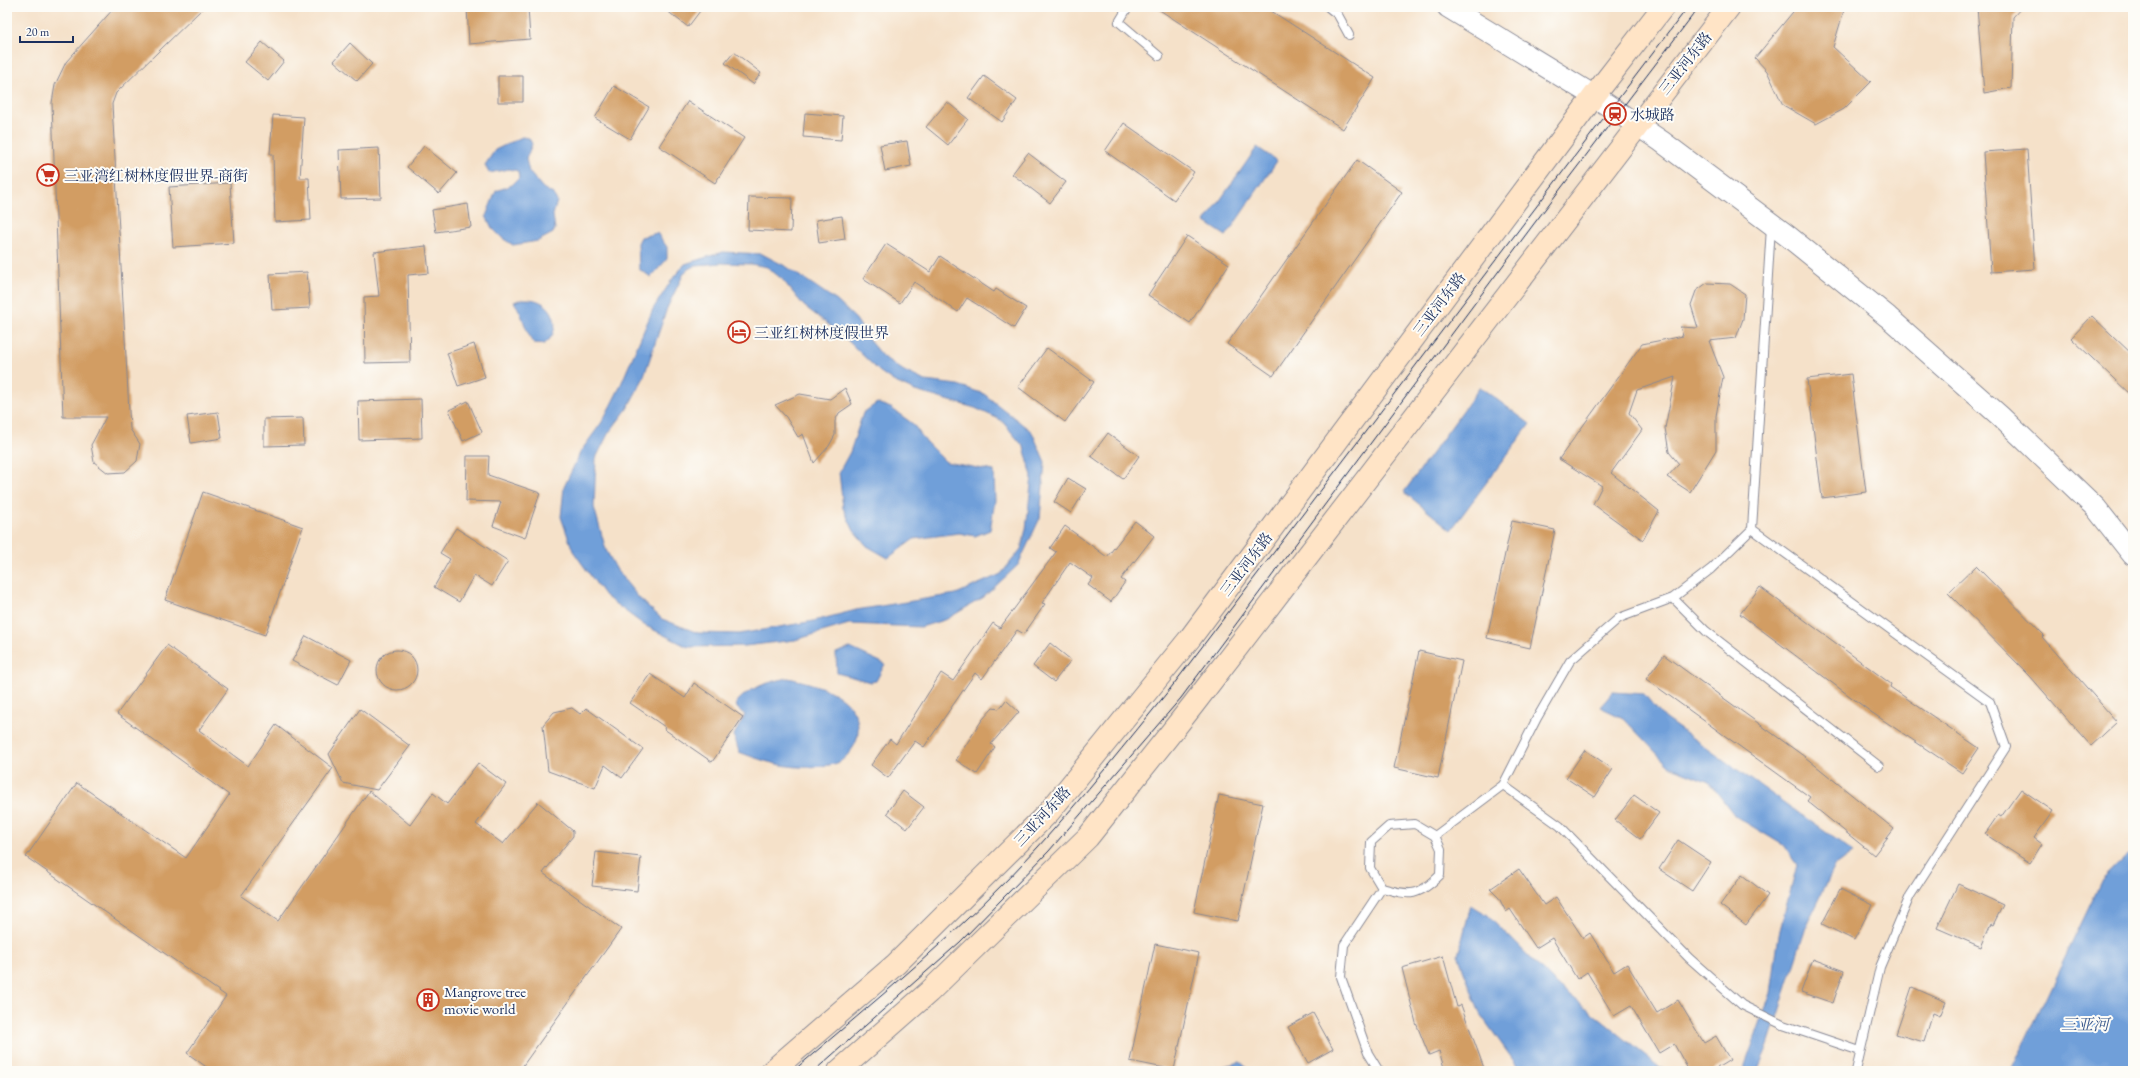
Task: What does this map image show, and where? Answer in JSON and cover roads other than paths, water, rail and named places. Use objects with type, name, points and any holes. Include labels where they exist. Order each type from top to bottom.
[{"type":"main road","name":"三亚河东路","points":[[772,1071],[896,964],[1049,812],[1191,638],[1594,96],[1663,7]]},
{"type":"main road","name":"三亚河东路","points":[[839,1071],[929,992],[1088,837],[1193,705],[1729,7]]},
{"type":"street","points":[[1448,7],[1594,96],[1690,162],[1772,224],[1888,317],[2000,416],[2096,508],[2133,555]]},
{"type":"lane","points":[[1128,7],[1118,22],[1159,56]]},
{"type":"lane","points":[[1328,7],[1338,15],[1350,35]]},
{"type":"lane","points":[[1435,836],[1503,785],[1537,718],[1570,661],[1619,618],[1674,598],[1711,569],[1752,529],[1772,224]]},
{"type":"lane","points":[[1752,529],[1990,702],[2006,747],[1910,896],[1880,967],[1856,1071]]},
{"type":"lane","points":[[1674,598],[1706,631],[1879,766]]},
{"type":"lane","points":[[1503,785],[1560,826],[1689,958],[1742,1005],[1783,1025],[1860,1051]]},
{"type":"lane","points":[[1415,824],[1435,836],[1441,849],[1440,875],[1426,889],[1405,894],[1382,888],[1370,868],[1371,842],[1388,826],[1415,824]]},
{"type":"lane","points":[[1379,1071],[1368,1053],[1341,976],[1344,945],[1382,888]]},
{"type":"water","points":[[522,137],[529,138],[532,144],[526,159],[529,172],[543,188],[553,194],[557,201],[553,215],[555,229],[553,233],[538,241],[513,245],[502,238],[492,228],[486,216],[496,191],[512,185],[519,178],[518,171],[509,169],[489,173],[485,165],[495,150]]},
{"type":"water","points":[[1257,147],[1277,161],[1226,236],[1205,222]]},
{"type":"water","points":[[657,233],[667,247],[667,259],[651,277],[639,269],[638,243],[641,237]]},
{"type":"water","points":[[723,252],[762,254],[787,267],[837,301],[856,319],[872,344],[882,356],[904,371],[925,381],[958,385],[984,394],[1032,432],[1045,462],[1040,518],[1018,565],[984,597],[947,619],[921,627],[849,624],[795,640],[745,646],[688,647],[644,625],[605,596],[573,551],[561,517],[564,487],[581,451],[602,422],[619,389],[653,309],[673,278],[685,264]],"holes":[[[721,263],[751,264],[767,267],[782,279],[804,306],[841,334],[879,371],[893,381],[915,391],[975,408],[1001,420],[1024,447],[1032,476],[1026,529],[1021,549],[1001,574],[956,594],[856,610],[814,621],[739,634],[698,633],[662,619],[639,598],[618,572],[606,550],[594,507],[596,458],[608,434],[627,409],[643,379],[667,308],[683,275],[688,269],[696,265]]]},
{"type":"water","points":[[522,299],[532,299],[544,304],[553,315],[555,327],[553,334],[544,344],[534,343],[528,333],[520,312],[514,302]]},
{"type":"water","points":[[1480,387],[1530,424],[1451,530],[1404,492]]},
{"type":"water","points":[[877,403],[891,408],[913,424],[926,442],[946,462],[994,471],[995,501],[990,530],[975,536],[959,533],[914,539],[888,558],[867,546],[854,531],[843,508],[839,472],[850,452],[863,413]]},
{"type":"water","points":[[850,648],[885,664],[876,681],[870,682],[837,673],[836,653]]},
{"type":"water","points":[[788,678],[812,684],[837,695],[847,703],[854,712],[858,724],[855,745],[840,761],[834,764],[822,766],[800,767],[780,765],[739,752],[734,735],[745,715],[737,708],[736,703],[741,697],[753,689],[767,683]]},
{"type":"water","points":[[1613,692],[1644,694],[1664,718],[1854,852],[1835,866],[1807,924],[1768,1046],[1757,1071],[1743,1071],[1771,993],[1779,934],[1797,865],[1783,845],[1735,816],[1709,782],[1669,766],[1623,718],[1600,707]]},
{"type":"water","name":"三亚河","points":[[2133,850],[2133,1071],[2011,1071],[2102,880]]},
{"type":"water","points":[[1471,905],[1488,915],[1555,983],[1665,1071],[1521,1071],[1480,1014],[1458,955]]},
{"type":"water","points":[[1240,1062],[1251,1071],[1214,1071],[1213,1069]]},
{"type":"tram line","points":[[793,1071],[950,935],[1010,877],[1089,789],[1170,689],[1688,7]]},
{"type":"tram line","points":[[814,1071],[960,942],[1049,851],[1181,698],[1533,225],[1699,7]]},
{"type":"place","name":"水城路","points":[[1615,114]]},
{"type":"place","name":"三亚湾红树林度假世界-商街","points":[[48,175]]},
{"type":"place","name":"三亚红树林度假世界","points":[[739,332]]},
{"type":"place","name":"Mangrove tree movie world","points":[[428,1000]]}]
